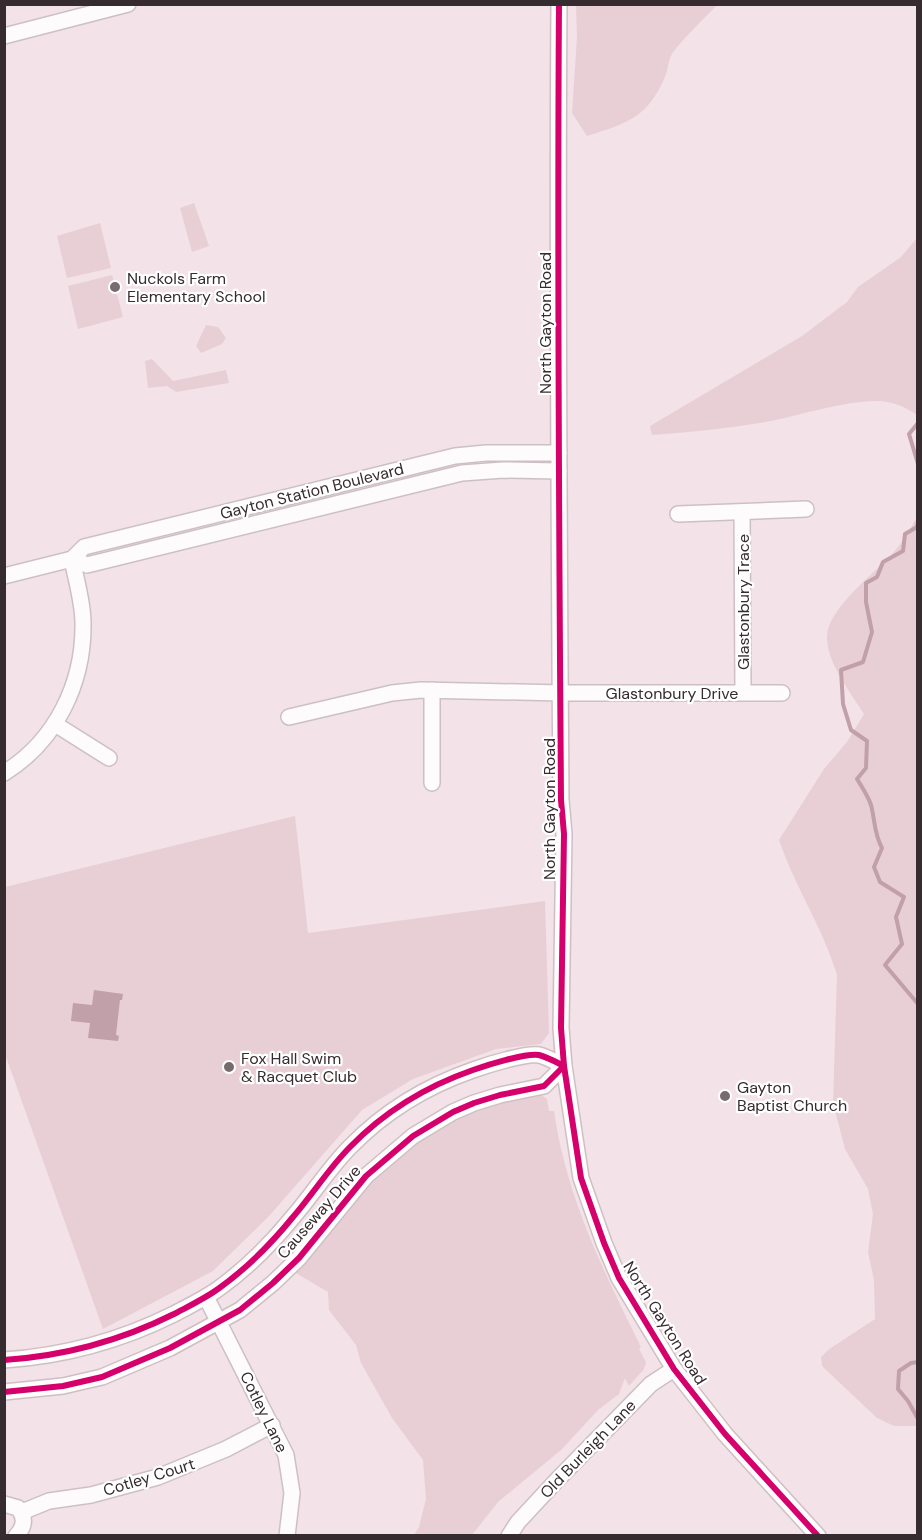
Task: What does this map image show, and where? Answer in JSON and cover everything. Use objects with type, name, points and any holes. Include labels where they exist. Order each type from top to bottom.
[{"type":"street","points":[[4,36],[128,4]]},
{"type":"street","name":"North Gayton Road","points":[[560,4],[559,471],[561,800],[564,836],[561,1028],[564,1066],[581,1178],[603,1243],[619,1278],[674,1369],[725,1434],[818,1536]]},
{"type":"street","name":"Gayton Station Boulevard","points":[[4,576],[72,559],[84,547],[455,456],[486,453],[560,453]]},
{"type":"street","name":"Gayton Station Boulevard","points":[[72,559],[87,565],[462,472],[559,471]]},
{"type":"street","points":[[678,514],[806,508]]},
{"type":"street","name":"Glastonbury Trace","points":[[742,512],[743,692]]},
{"type":"street","points":[[4,773],[27,756],[48,735],[67,702],[76,680],[82,650],[84,621],[72,559]]},
{"type":"street","points":[[432,690],[432,783]]},
{"type":"street","name":"Glastonbury Drive","points":[[289,717],[392,693],[432,690],[562,693],[782,693]]},
{"type":"street","points":[[55,724],[109,758]]},
{"type":"street","name":"Causeway Drive","points":[[4,1360],[33,1358],[94,1346],[146,1328],[206,1297],[255,1260],[351,1146],[398,1107],[432,1087],[458,1075],[494,1064],[538,1055],[564,1066],[544,1086],[500,1095],[474,1104],[453,1112],[412,1136],[366,1176],[319,1237],[273,1284],[240,1310],[170,1348],[102,1377],[63,1386],[4,1392]]},
{"type":"street","name":"Cotley Lane","points":[[206,1297],[283,1448],[290,1473],[292,1502],[287,1536]]},
{"type":"street","name":"Old Burleigh Lane","points":[[509,1536],[518,1522],[651,1384],[674,1369]]},
{"type":"street","name":"Cotley Court","points":[[22,1512],[49,1501],[91,1495],[158,1477],[226,1449],[272,1425]]},
{"type":"street","points":[[4,1504],[14,1505],[22,1512],[23,1527],[16,1536]]},
{"type":"shaded area","points":[[576,4],[717,5],[674,51],[659,88],[644,109],[626,122],[587,136],[572,113],[577,37]]},
{"type":"shaded area","points":[[194,203],[209,246],[192,252],[180,208]]},
{"type":"shaded area","points":[[100,223],[111,268],[67,278],[57,236]]},
{"type":"shaded area","points":[[917,238],[917,415],[892,403],[862,402],[712,430],[652,435],[650,426],[802,336],[847,302],[858,287],[901,257]]},
{"type":"shaded area","points":[[112,275],[123,317],[78,329],[68,286]]},
{"type":"shaded area","points":[[206,325],[218,327],[226,338],[222,344],[201,353],[196,346]]},
{"type":"shaded area","points":[[152,359],[173,381],[226,370],[229,383],[176,392],[167,386],[148,388],[145,361]]},
{"type":"shaded area","points":[[917,517],[918,1423],[916,1426],[894,1426],[877,1418],[822,1366],[821,1357],[828,1350],[875,1319],[874,1280],[868,1252],[873,1214],[868,1189],[845,1149],[833,1103],[837,975],[779,840],[824,769],[847,742],[864,714],[835,667],[828,646],[829,625],[844,602],[897,548]]},
{"type":"shaded area","name":"Fox Hall Swim & Racquet Club","points":[[295,816],[308,933],[545,901],[549,1033],[541,1044],[496,1049],[413,1079],[362,1110],[269,1216],[213,1271],[103,1329],[5,1054],[5,887]]},
{"type":"shaded area","points":[[94,990],[123,994],[120,1000],[116,1035],[119,1036],[118,1041],[88,1038],[90,1023],[71,1021],[73,1003],[92,1005]]},
{"type":"shaded area","points":[[540,1094],[547,1099],[549,1111],[554,1111],[567,1173],[577,1203],[600,1261],[641,1347],[639,1349],[646,1362],[644,1369],[629,1386],[625,1378],[619,1394],[598,1410],[561,1450],[498,1502],[472,1535],[414,1535],[419,1527],[426,1499],[423,1460],[392,1418],[361,1363],[356,1345],[329,1310],[328,1292],[294,1272],[368,1180],[411,1143],[463,1113],[501,1100]]},
{"type":"waterway","points":[[918,423],[909,434],[918,464]]},
{"type":"waterway","points":[[918,521],[917,527],[905,534],[903,551],[883,562],[877,577],[866,583],[866,602],[872,632],[863,662],[841,670],[843,704],[851,730],[867,741],[866,768],[857,779],[871,805],[876,832],[882,848],[874,867],[880,882],[904,897],[896,917],[902,944],[885,965],[918,1004]]},
{"type":"waterway","points":[[918,1362],[911,1363],[899,1371],[898,1389],[918,1419]]},
{"type":"cycle path","points":[[559,4],[559,502],[561,800],[564,834],[561,1028],[564,1066],[581,1178],[619,1278],[674,1369],[725,1434],[818,1536]]},
{"type":"cycle path","points":[[4,1360],[49,1355],[92,1346],[154,1324],[213,1293],[238,1273],[285,1227],[335,1164],[363,1134],[392,1111],[423,1092],[456,1076],[525,1056],[539,1055],[564,1066],[544,1086],[474,1103],[453,1112],[413,1136],[366,1176],[299,1258],[240,1310],[170,1348],[102,1377],[63,1386],[4,1392]]},
{"type":"place","name":"Nuckols Farm Elementary School","points":[[115,287]]},
{"type":"place","name":"Fox Hall Swim & Racquet Club","points":[[229,1067]]},
{"type":"place","name":"Gayton Baptist Church","points":[[725,1096]]}]
